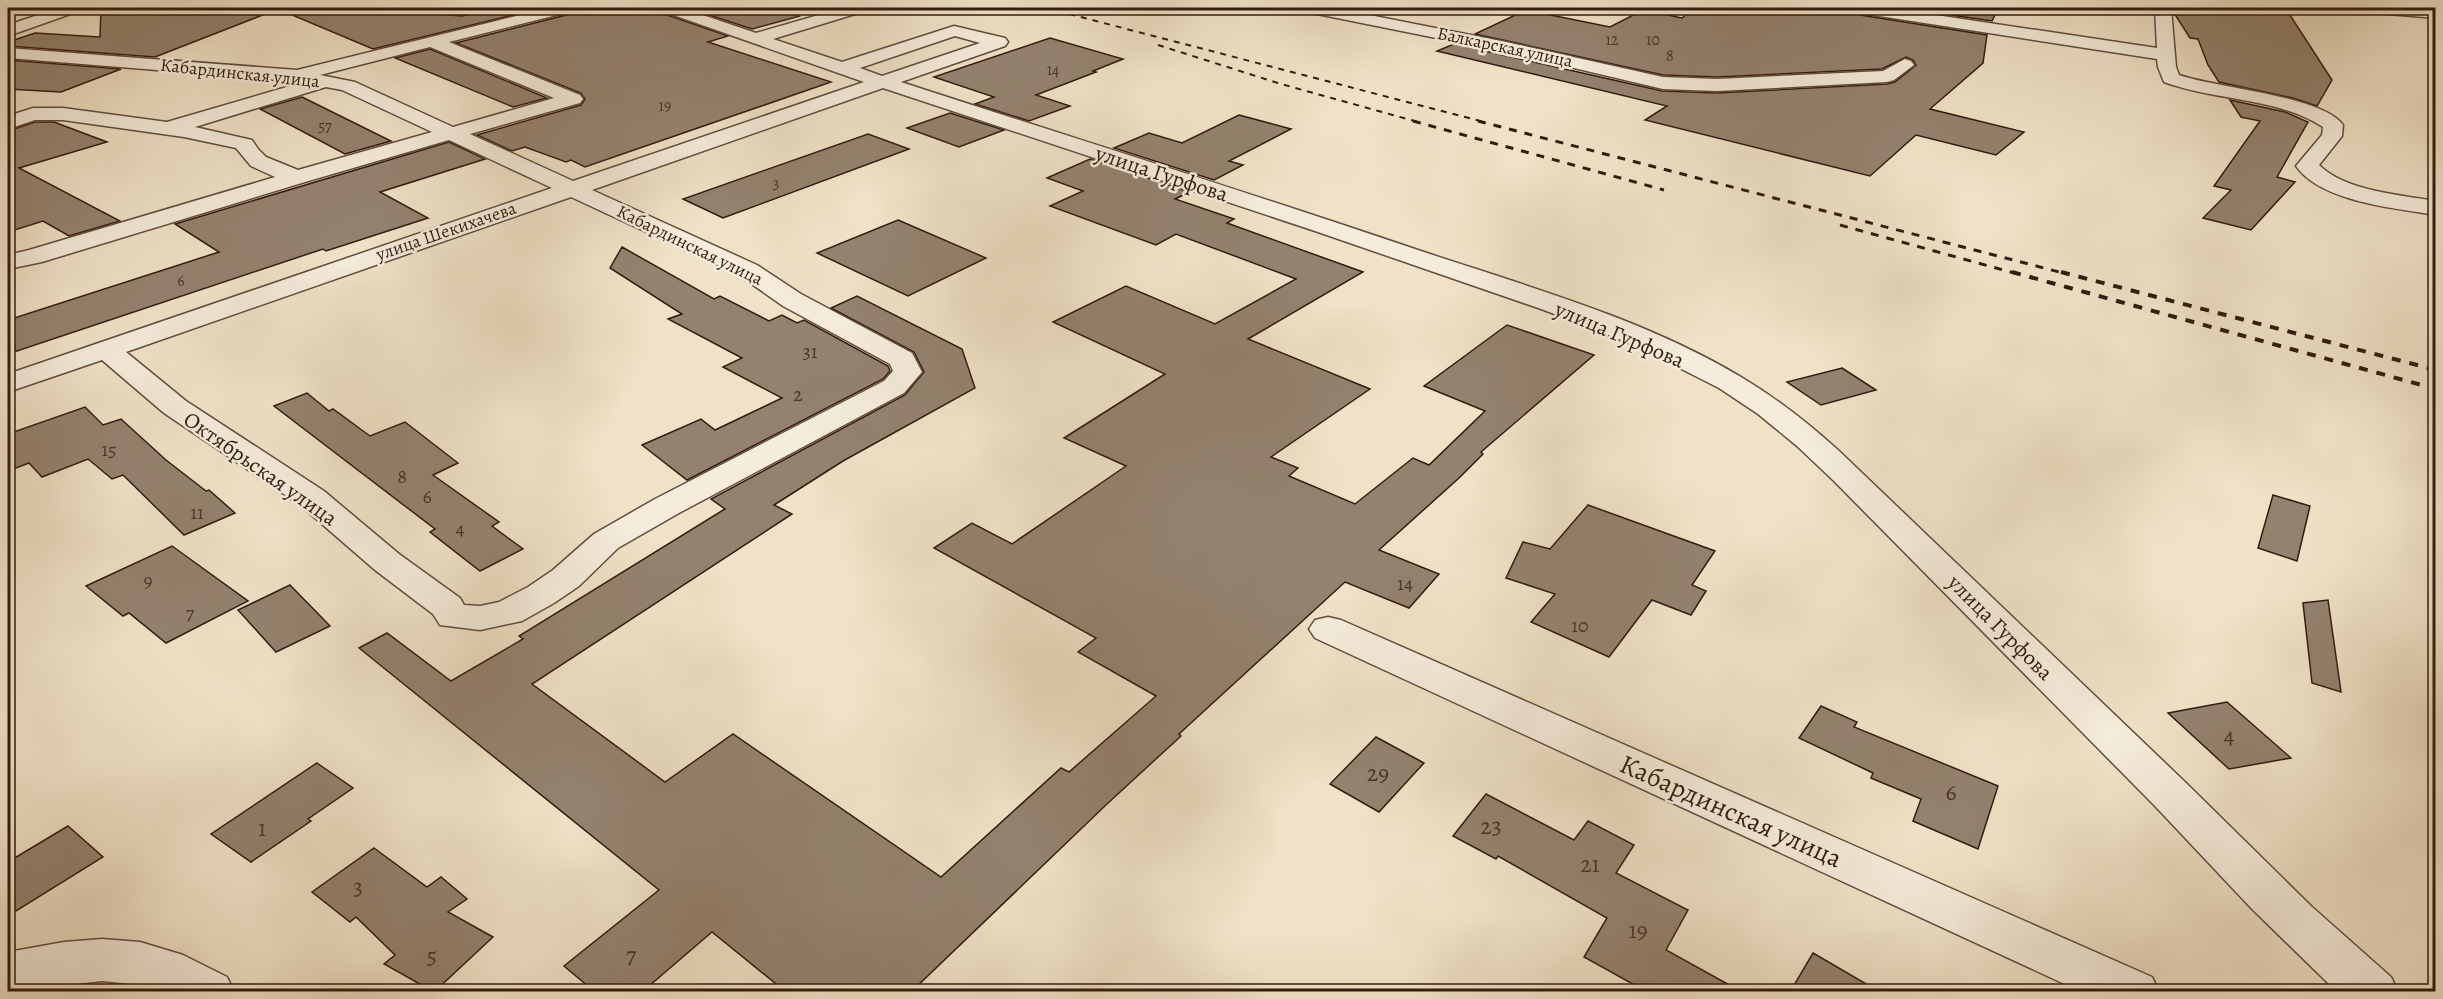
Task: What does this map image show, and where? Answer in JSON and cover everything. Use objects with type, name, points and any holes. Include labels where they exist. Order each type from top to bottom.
[{"type":"street","points":[[8,31],[73,8]]},
{"type":"street","points":[[296,75],[567,8]]},
{"type":"street","name":"улица Гурфова","points":[[668,8],[886,83],[1321,224],[1564,309],[1664,350],[1743,392],[1804,436],[1977,603],[2306,933],[2373,992]]},
{"type":"street","points":[[756,39],[859,8]]},
{"type":"street","name":"Балкарская улица","points":[[1312,8],[1506,46],[1663,83],[1717,85],[1887,76],[1905,65]]},
{"type":"street","points":[[1860,8],[2166,55]]},
{"type":"street","points":[[2163,8],[2168,74],[2177,80],[2324,117],[2333,125],[2332,136],[2307,166],[2313,175],[2342,188],[2436,208]]},
{"type":"street","points":[[2376,8],[2436,13]]},
{"type":"street","name":"улица Шекихачева","points":[[8,383],[572,188],[886,83],[999,42],[954,31],[843,68]]},
{"type":"street","points":[[10,262],[33,258],[448,132],[573,99],[432,42]]},
{"type":"street","name":"Кабардинская улица","points":[[8,53],[296,75],[348,86],[748,270],[792,300],[902,359],[908,372],[894,387],[667,506],[606,541],[566,578],[509,612],[480,618],[453,616],[447,606]]},
{"type":"street","points":[[168,128],[328,81]]},
{"type":"street","points":[[8,123],[33,114],[63,114],[168,128],[244,144],[246,151],[258,161],[297,177]]},
{"type":"street","name":"Октябрьская улица","points":[[106,349],[175,408],[312,498],[387,562],[447,606]]},
{"type":"street","name":"Кабардинская улица","points":[[1328,629],[2134,992]]},
{"type":"street","points":[[8,973],[64,962],[136,962],[161,968],[209,992]]},
{"type":"building","points":[[101,8],[361,8],[462,16],[496,8],[542,8],[373,49],[278,9],[155,57],[8,46],[8,42],[35,33],[100,37]]},
{"type":"building","points":[[577,8],[658,8],[661,13],[728,36],[708,42],[831,82],[585,167],[571,160],[566,162],[525,147],[512,151],[477,135],[581,105],[585,99],[581,93],[456,43],[574,13]]},
{"type":"building","points":[[688,8],[799,8],[800,16],[752,29]]},
{"type":"building","points":[[1694,8],[1850,8],[1860,15],[1987,35],[1983,63],[1930,109],[2024,132],[1996,155],[1916,135],[1870,176],[1645,120],[1667,106],[1437,51],[1454,44],[1662,91],[1717,93],[1887,84],[1895,82],[1916,65],[1913,60],[1906,57],[1882,69],[1717,77],[1663,75],[1475,34],[1526,10],[1610,27],[1643,10],[1682,18]]},
{"type":"building","points":[[1901,8],[1982,8],[1980,11],[1996,13],[1992,21]]},
{"type":"building","points":[[2173,8],[2269,8],[2288,12],[2332,80],[2317,106],[2293,98],[2219,82],[2208,65],[2198,39],[2190,38]]},
{"type":"building","points":[[1050,38],[1123,59],[1036,95],[1070,106],[1029,121],[975,104],[994,97],[934,77]]},
{"type":"building","points":[[430,49],[547,98],[513,107],[395,58]]},
{"type":"building","points":[[8,60],[121,69],[61,92],[8,89]]},
{"type":"building","points":[[302,97],[391,141],[345,154],[260,109]]},
{"type":"building","points":[[2230,100],[2285,112],[2308,122],[2277,177],[2295,182],[2251,230],[2203,218],[2231,190],[2214,186],[2260,121],[2241,117]]},
{"type":"building","points":[[950,113],[1004,130],[959,147],[907,128]]},
{"type":"building","points":[[1239,115],[1291,129],[1229,161],[1243,165],[1214,180],[1114,148],[1149,133],[1182,143]]},
{"type":"building","points":[[35,122],[54,122],[107,142],[19,168],[120,221],[69,236],[43,221],[8,232],[8,131]]},
{"type":"building","points":[[868,134],[909,149],[723,218],[683,199]]},
{"type":"building","points":[[449,142],[485,159],[380,192],[428,218],[326,251],[323,249],[8,354],[8,320],[219,252],[175,224]]},
{"type":"building","points":[[1090,159],[1190,192],[1175,199],[1234,219],[1227,223],[1363,272],[1248,339],[1370,389],[1271,457],[1298,468],[1289,476],[1355,504],[1413,458],[1429,465],[1485,411],[1424,386],[1507,325],[1594,355],[1481,452],[1483,454],[1459,478],[1379,550],[1439,574],[1409,608],[1345,582],[1179,734],[1181,736],[911,992],[786,992],[712,932],[642,992],[595,992],[564,966],[659,890],[359,648],[387,633],[451,681],[523,639],[519,636],[725,509],[711,499],[905,395],[924,372],[914,352],[831,308],[857,296],[962,349],[975,388],[843,461],[774,505],[792,514],[532,684],[665,782],[733,734],[941,877],[1061,768],[1069,772],[1156,696],[1078,652],[1096,638],[934,548],[972,523],[1012,544],[1126,466],[1064,438],[1165,374],[1053,322],[1126,286],[1215,324],[1296,279],[1176,234],[1156,245],[1050,206],[1083,191],[1047,178]]},
{"type":"building","points":[[898,220],[986,258],[908,296],[817,253]]},
{"type":"building","points":[[622,247],[714,299],[720,296],[769,321],[782,315],[797,323],[804,320],[888,366],[890,371],[883,379],[687,480],[642,445],[701,419],[715,430],[782,398],[723,367],[742,358],[668,319],[682,314],[610,268]]},
{"type":"building","points":[[1842,368],[1876,390],[1821,405],[1787,382]]},
{"type":"building","points":[[307,393],[329,411],[333,409],[370,436],[405,422],[458,463],[433,475],[499,522],[492,526],[523,549],[480,571],[430,532],[435,529],[274,406]]},
{"type":"building","points":[[85,407],[103,425],[121,419],[166,460],[206,491],[209,490],[235,513],[184,535],[123,475],[112,479],[88,459],[42,477],[29,463],[8,471],[8,434]]},
{"type":"building","points":[[2273,495],[2310,506],[2297,561],[2258,548]]},
{"type":"building","points":[[1588,505],[1715,551],[1692,585],[1706,591],[1691,615],[1652,600],[1609,657],[1531,622],[1555,594],[1506,578],[1523,542],[1550,549]]},
{"type":"building","points":[[172,546],[248,601],[166,643],[129,613],[123,616],[86,586]]},
{"type":"building","points":[[290,585],[330,626],[276,652],[238,610]]},
{"type":"building","points":[[2328,600],[2341,692],[2312,683],[2303,603]]},
{"type":"building","points":[[2227,702],[2291,758],[2229,769],[2168,713]]},
{"type":"building","points":[[1821,706],[1857,722],[1854,727],[1998,786],[1978,849],[1913,821],[1921,799],[1871,778],[1873,773],[1799,738]]},
{"type":"building","points":[[1376,737],[1424,763],[1379,812],[1330,784]]},
{"type":"building","points":[[317,763],[353,788],[308,819],[311,821],[251,862],[211,834]]},
{"type":"building","points":[[1486,794],[1574,840],[1588,821],[1634,845],[1616,873],[1688,910],[1666,950],[1742,992],[1647,992],[1584,957],[1607,918],[1498,856],[1496,859],[1453,836]]},
{"type":"building","points":[[68,826],[103,857],[8,916],[8,862]]},
{"type":"building","points":[[374,848],[427,887],[441,877],[467,899],[448,912],[493,937],[434,992],[384,964],[395,955],[356,917],[350,922],[312,892]]},
{"type":"building","points":[[1813,953],[1880,992],[1790,992]]},
{"type":"railway","points":[[1046,8],[1484,122]]},
{"type":"railway","points":[[1158,45],[1281,84],[1418,122]]},
{"type":"railway","points":[[1413,121],[1664,190]]},
{"type":"railway","points":[[1478,121],[2067,274]]},
{"type":"railway","points":[[1840,225],[2018,274]]},
{"type":"railway","points":[[2012,272],[2436,389]]},
{"type":"railway","points":[[2061,272],[2436,370]]}]
